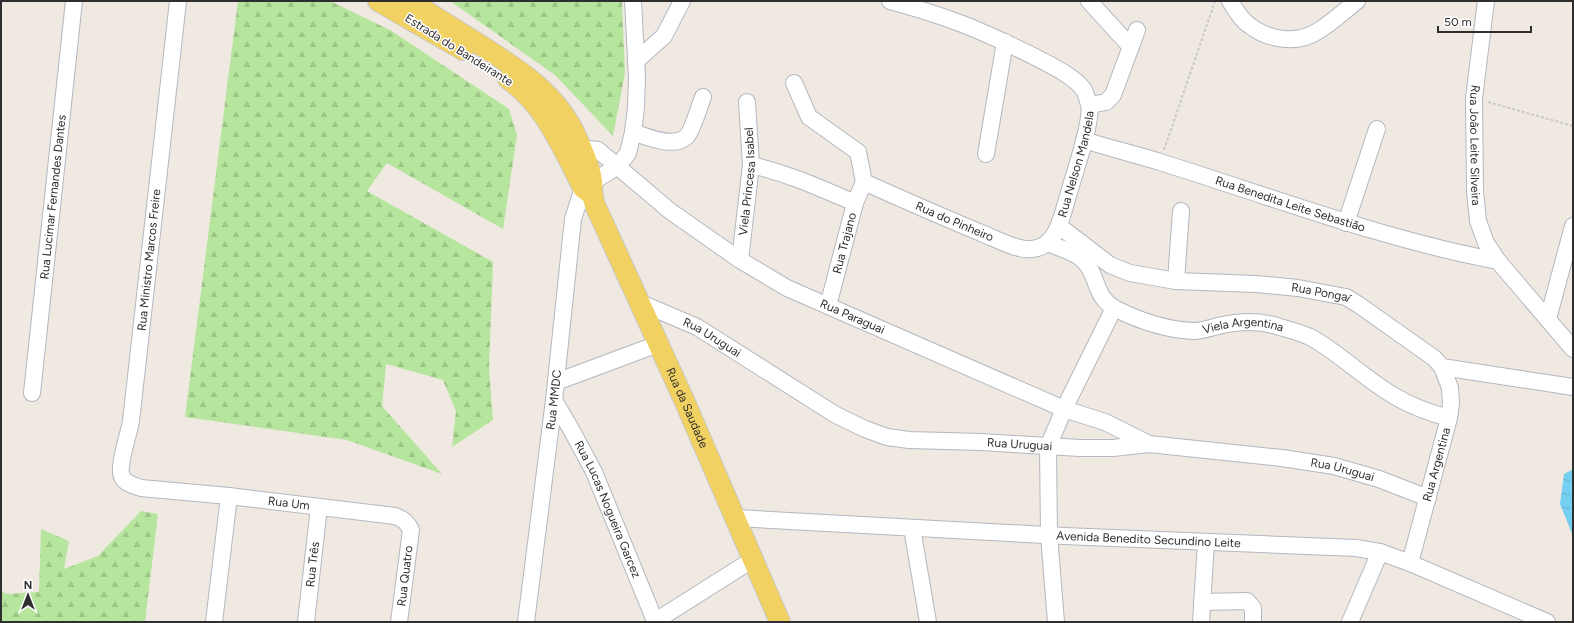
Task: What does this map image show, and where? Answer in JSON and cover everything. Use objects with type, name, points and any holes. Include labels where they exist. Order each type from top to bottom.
[{"type":"main road","name":"Estrada do Bandeirante","points":[[378,1],[494,69],[530,97],[542,112],[589,188]]},
{"type":"main road","name":"Estrada do Bandeirante","points":[[410,1],[501,58],[540,87],[560,108],[571,125],[581,148],[589,188]]},
{"type":"main road","name":"Rua da Saudade","points":[[589,188],[595,205],[641,303],[780,622]]},
{"type":"street","name":"Rua Lucimar Fernandes Dantes","points":[[32,393],[74,1]]},
{"type":"street","name":"Rua Ministro Marcos Freire","points":[[159,490],[141,488],[127,482],[123,479],[121,474],[121,465],[131,422],[178,1]]},
{"type":"street","points":[[589,188],[618,166],[628,152],[633,132],[636,108],[636,61],[633,1]]},
{"type":"street","points":[[636,61],[664,36],[682,1]]},
{"type":"street","points":[[890,1],[957,22],[1005,42],[1055,67],[1070,77],[1084,90],[1090,106]]},
{"type":"street","points":[[1089,1],[1131,47]]},
{"type":"street","points":[[1230,1],[1248,25],[1268,36],[1284,40],[1303,37],[1317,32],[1357,1]]},
{"type":"street","name":"Rua João Leite Silveira","points":[[1486,1],[1474,98],[1475,191],[1478,221],[1486,243],[1498,261],[1573,349]]},
{"type":"street","name":"Rua Nelson Mandela","points":[[1048,243],[1059,226],[1084,140],[1090,106],[1106,102],[1113,95],[1137,30]]},
{"type":"street","points":[[986,154],[1005,42]]},
{"type":"street","points":[[794,84],[809,117],[858,152],[864,182]]},
{"type":"street","points":[[633,132],[658,140],[677,141],[688,136],[703,98]]},
{"type":"street","name":"Viela Princesa Isabel","points":[[740,260],[751,165],[747,102]]},
{"type":"street","points":[[1346,223],[1377,129]]},
{"type":"street","name":"Rua Benedita Leite Sebastião","points":[[1084,140],[1159,162],[1346,223],[1456,253],[1498,261]]},
{"type":"street","name":"Rua Paraguai","points":[[581,148],[598,150],[670,211],[740,260],[786,288],[1064,409],[1105,422],[1150,444]]},
{"type":"street","points":[[751,165],[794,177],[855,203]]},
{"type":"street","name":"Rua Trajano","points":[[828,306],[855,203],[864,182]]},
{"type":"street","name":"Rua do Pinheiro","points":[[864,182],[928,211],[1020,248],[1030,250],[1040,248],[1048,243]]},
{"type":"street","name":"Rua MMDC","points":[[526,622],[554,400],[573,219],[589,188]]},
{"type":"street","points":[[1176,281],[1180,211]]},
{"type":"street","name":"Rua Pongaí","points":[[1059,226],[1110,264],[1130,273],[1176,281],[1256,284],[1298,288],[1346,297],[1434,358],[1442,367]]},
{"type":"street","points":[[1548,318],[1573,226]]},
{"type":"street","name":"Viela Argentina","points":[[1048,243],[1083,260],[1091,271],[1095,285],[1102,298],[1114,308],[1155,324],[1173,329],[1196,331],[1234,323],[1256,321],[1310,337],[1337,354],[1396,397],[1426,412],[1449,418]]},
{"type":"street","name":"Rua Uruguai","points":[[641,303],[697,327],[836,415],[887,438],[1113,448],[1150,444],[1282,458],[1334,466],[1379,479],[1428,498]]},
{"type":"street","points":[[1056,622],[1049,535],[1048,446],[1064,409],[1114,308]]},
{"type":"street","points":[[556,382],[658,344]]},
{"type":"street","points":[[1442,367],[1573,387]]},
{"type":"street","name":"Rua Argentina","points":[[1410,563],[1449,418],[1450,388],[1442,367]]},
{"type":"street","name":"Rua Lucas Nogueira Garcez","points":[[554,400],[594,472],[654,621]]},
{"type":"street","name":"Rua Um","points":[[159,490],[229,496],[395,516],[402,518],[408,523],[411,530]]},
{"type":"street","points":[[214,622],[229,496]]},
{"type":"street","name":"Rua Três","points":[[306,622],[319,507]]},
{"type":"street","name":"Avenida Benedito Secundino Leite","points":[[735,518],[1049,535],[1356,548],[1380,552],[1410,563],[1547,622]]},
{"type":"street","points":[[912,528],[928,622]]},
{"type":"street","name":"Rua Quatro","points":[[399,622],[411,530]]},
{"type":"street","points":[[1201,622],[1206,542]]},
{"type":"street","points":[[1350,622],[1380,552]]},
{"type":"street","points":[[654,621],[752,560]]},
{"type":"street","points":[[1202,602],[1247,601],[1253,608],[1252,622]]},
{"type":"path","points":[[1159,162],[1215,1]]},
{"type":"path","points":[[1474,98],[1573,126]]},
{"type":"green space","points":[[238,1],[330,1],[390,30],[509,109],[517,135],[503,229],[387,163],[367,191],[493,262],[489,369],[493,420],[452,447],[456,411],[443,380],[386,364],[382,406],[442,474],[347,440],[185,417]]},
{"type":"green space","points":[[450,1],[622,2],[625,73],[613,136],[555,75]]},
{"type":"green space","points":[[141,511],[158,514],[145,622],[1,622],[1,590],[6,594],[39,592],[41,529],[69,541],[64,569],[98,556]]},
{"type":"water","points":[[1572,470],[1573,536],[1560,504],[1564,474]]}]
